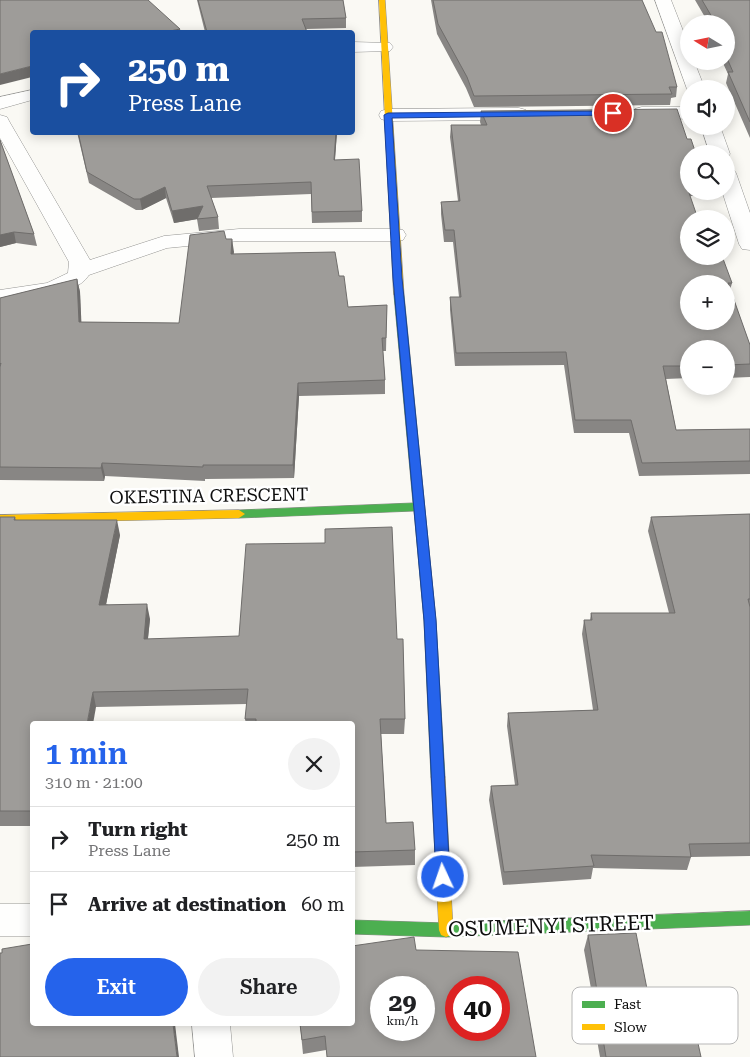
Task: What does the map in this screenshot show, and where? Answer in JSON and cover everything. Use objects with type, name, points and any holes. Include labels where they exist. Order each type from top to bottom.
[{"type":"street","points":[[382,0],[395,235],[430,620],[446,930]]},
{"type":"street","points":[[663,0],[693,80]]},
{"type":"street","points":[[355,47],[384,47]]},
{"type":"street","points":[[0,103],[30,96]]},
{"type":"street","points":[[622,113],[680,113]]},
{"type":"street","points":[[388,115],[534,114]]},
{"type":"street","points":[[0,121],[80,262],[80,271],[77,277],[61,286],[0,297]]},
{"type":"street","points":[[735,198],[750,241]]},
{"type":"street","points":[[80,271],[164,242],[239,234],[395,235]]},
{"type":"street","name":"OKESTINA CRESCENT","points":[[0,519],[419,508]]},
{"type":"street","name":"OSUMENYI STREET","points":[[355,927],[446,930],[750,918]]},
{"type":"street","points":[[0,920],[30,920]]},
{"type":"street","points":[[211,1026],[214,1057]]},
{"type":"building","points":[[0,0],[148,0],[180,29],[30,30],[30,66],[0,74]]},
{"type":"building","points":[[198,0],[343,0],[346,18],[302,19],[306,30],[206,30]]},
{"type":"building","points":[[433,0],[642,0],[656,32],[662,32],[677,87],[669,87],[672,94],[474,96],[467,77],[438,24]]},
{"type":"building","points":[[702,0],[750,0],[750,122],[735,88],[735,80],[732,80],[728,72],[735,70],[735,15],[711,15]]},
{"type":"building","points":[[677,109],[680,118],[680,135],[686,135],[687,139],[691,139],[693,145],[680,145],[680,200],[691,200],[695,210],[680,210],[680,265],[725,265],[729,275],[680,275],[680,330],[735,330],[735,303],[750,345],[750,364],[735,365],[735,340],[680,340],[680,366],[663,366],[676,430],[750,429],[750,461],[642,463],[631,420],[575,420],[566,352],[456,353],[450,297],[461,297],[454,230],[445,230],[441,202],[460,201],[451,125],[487,125],[481,111]]},
{"type":"building","points":[[79,135],[336,135],[334,160],[359,159],[362,211],[312,212],[311,182],[207,186],[218,217],[197,219],[203,206],[172,211],[165,187],[140,199],[134,199],[87,172]]},
{"type":"building","points":[[0,140],[34,234],[14,232],[0,235]]},
{"type":"building","points":[[224,231],[226,239],[232,239],[231,254],[335,252],[339,276],[344,276],[348,307],[387,305],[386,338],[382,338],[385,380],[298,383],[293,465],[203,465],[203,467],[102,463],[101,468],[0,467],[0,298],[77,279],[79,322],[179,323],[190,235]]},
{"type":"building","points":[[750,514],[750,599],[748,599],[750,607],[750,843],[689,844],[691,857],[591,855],[594,866],[504,872],[491,786],[518,785],[508,713],[598,710],[584,620],[592,620],[591,613],[675,613],[651,517]]},
{"type":"building","points":[[0,517],[15,517],[14,520],[117,520],[99,605],[147,604],[144,639],[239,636],[246,544],[325,543],[325,529],[392,527],[397,639],[403,639],[405,719],[380,719],[386,823],[413,822],[415,850],[355,852],[355,721],[256,721],[256,719],[245,719],[248,689],[93,692],[88,721],[30,721],[30,811],[0,811]]},
{"type":"building","points":[[636,933],[647,987],[596,987],[588,935]]},
{"type":"building","points":[[414,937],[416,950],[518,952],[536,1057],[327,1057],[325,1036],[302,1040],[300,1026],[355,1026],[355,946]]},
{"type":"building","points":[[30,944],[30,1026],[173,1026],[177,1057],[0,1057],[0,953],[2,953],[2,949]]},
{"type":"building","points":[[604,1044],[698,1044],[701,1057],[606,1057]]},
{"type":"traffic: fast","points":[[399,295],[430,621],[438,777]]},
{"type":"traffic: fast","points":[[239,514],[419,507]]},
{"type":"traffic: fast","points":[[355,927],[446,930],[750,918]]},
{"type":"traffic: slow","points":[[382,0],[399,295]]},
{"type":"traffic: slow","points":[[0,519],[239,514]]},
{"type":"traffic: slow","points":[[438,777],[446,930]]},
{"type":"route","points":[[443,877],[430,620],[398,278],[388,115],[613,113]]}]
